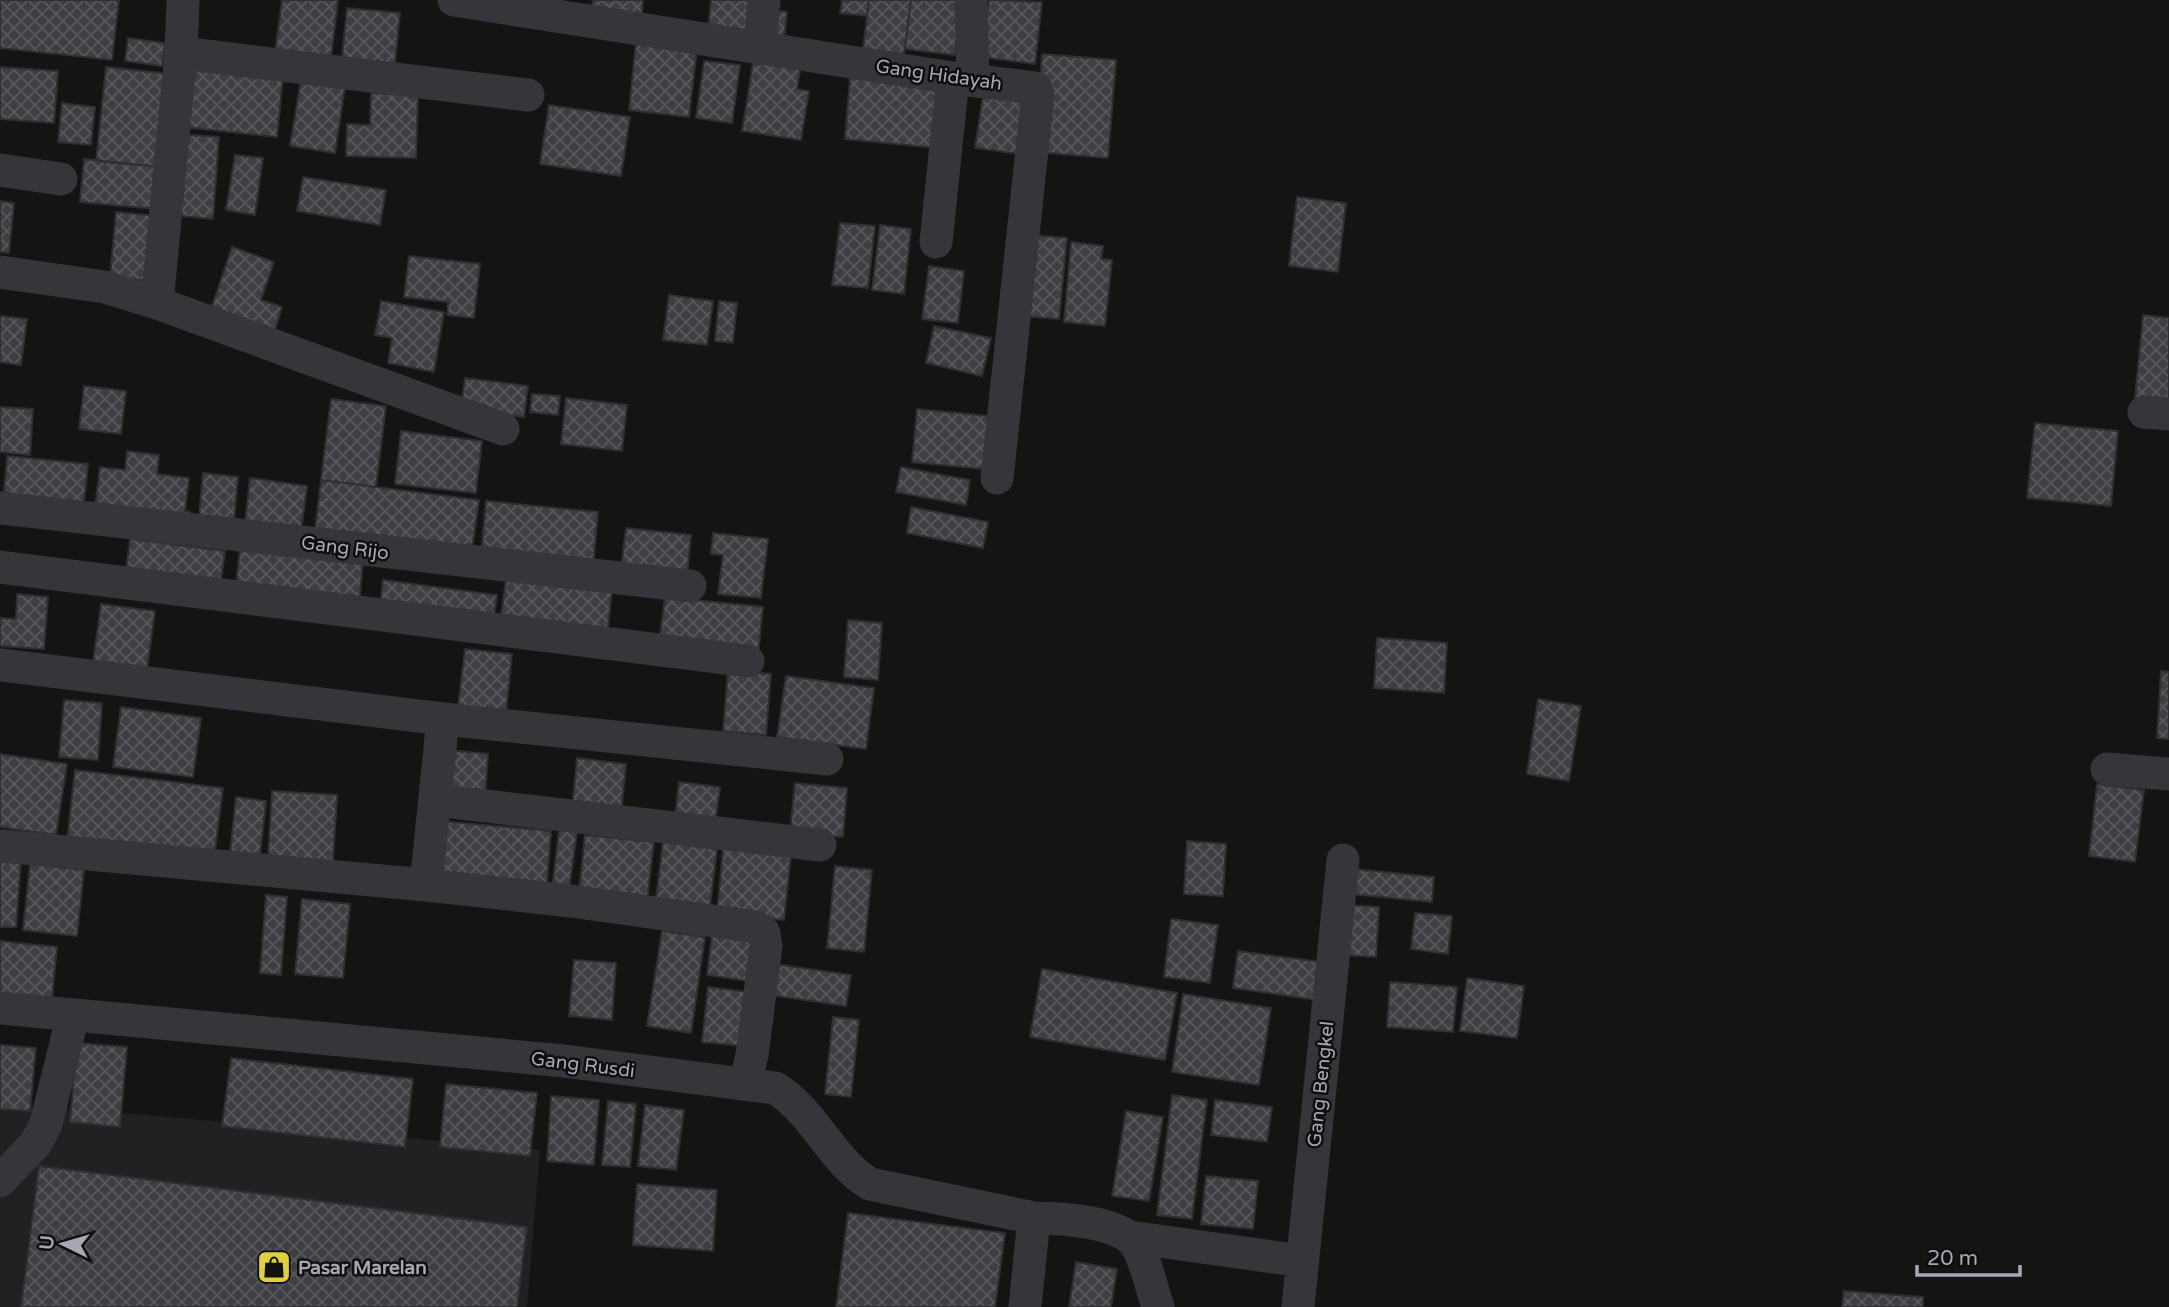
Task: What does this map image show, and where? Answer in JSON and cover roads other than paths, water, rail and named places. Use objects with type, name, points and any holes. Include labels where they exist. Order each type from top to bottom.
[{"type":"street","points":[[157,303],[181,53],[183,0]]},
{"type":"street","name":"Gang Hidayah","points":[[454,0],[760,49],[1035,88],[1038,94],[997,478]]},
{"type":"street","points":[[760,49],[764,0]]},
{"type":"street","points":[[936,242],[963,79],[971,0]]},
{"type":"street","points":[[181,53],[528,94]]},
{"type":"street","points":[[0,170],[61,179]]},
{"type":"street","points":[[0,272],[105,288],[157,303],[503,429]]},
{"type":"street","name":"Gang Rijo","points":[[0,508],[690,586]]},
{"type":"street","points":[[0,567],[748,661]]},
{"type":"street","points":[[0,664],[443,719],[827,759]]},
{"type":"street","points":[[426,885],[443,719]]},
{"type":"street","points":[[2107,769],[2169,774]]},
{"type":"street","points":[[435,800],[820,845]]},
{"type":"street","points":[[0,846],[426,885],[746,924],[764,933],[766,946],[752,1055],[745,1084]]},
{"type":"street","name":"Gang Bengkel","points":[[1298,1307],[1343,860]]},
{"type":"street","name":"Gang Rusdi","points":[[0,1008],[564,1061],[775,1088],[792,1098],[850,1169],[870,1184],[1034,1218],[1060,1218],[1095,1225],[1130,1237],[1302,1261]]},
{"type":"street","points":[[0,1181],[36,1143],[47,1124],[73,1015]]},
{"type":"street","points":[[1025,1307],[1034,1218]]},
{"type":"street","points":[[1130,1237],[1137,1246],[1158,1307]]},
{"type":"place","name":"Pasar Marelan","points":[[274,1267]]}]
